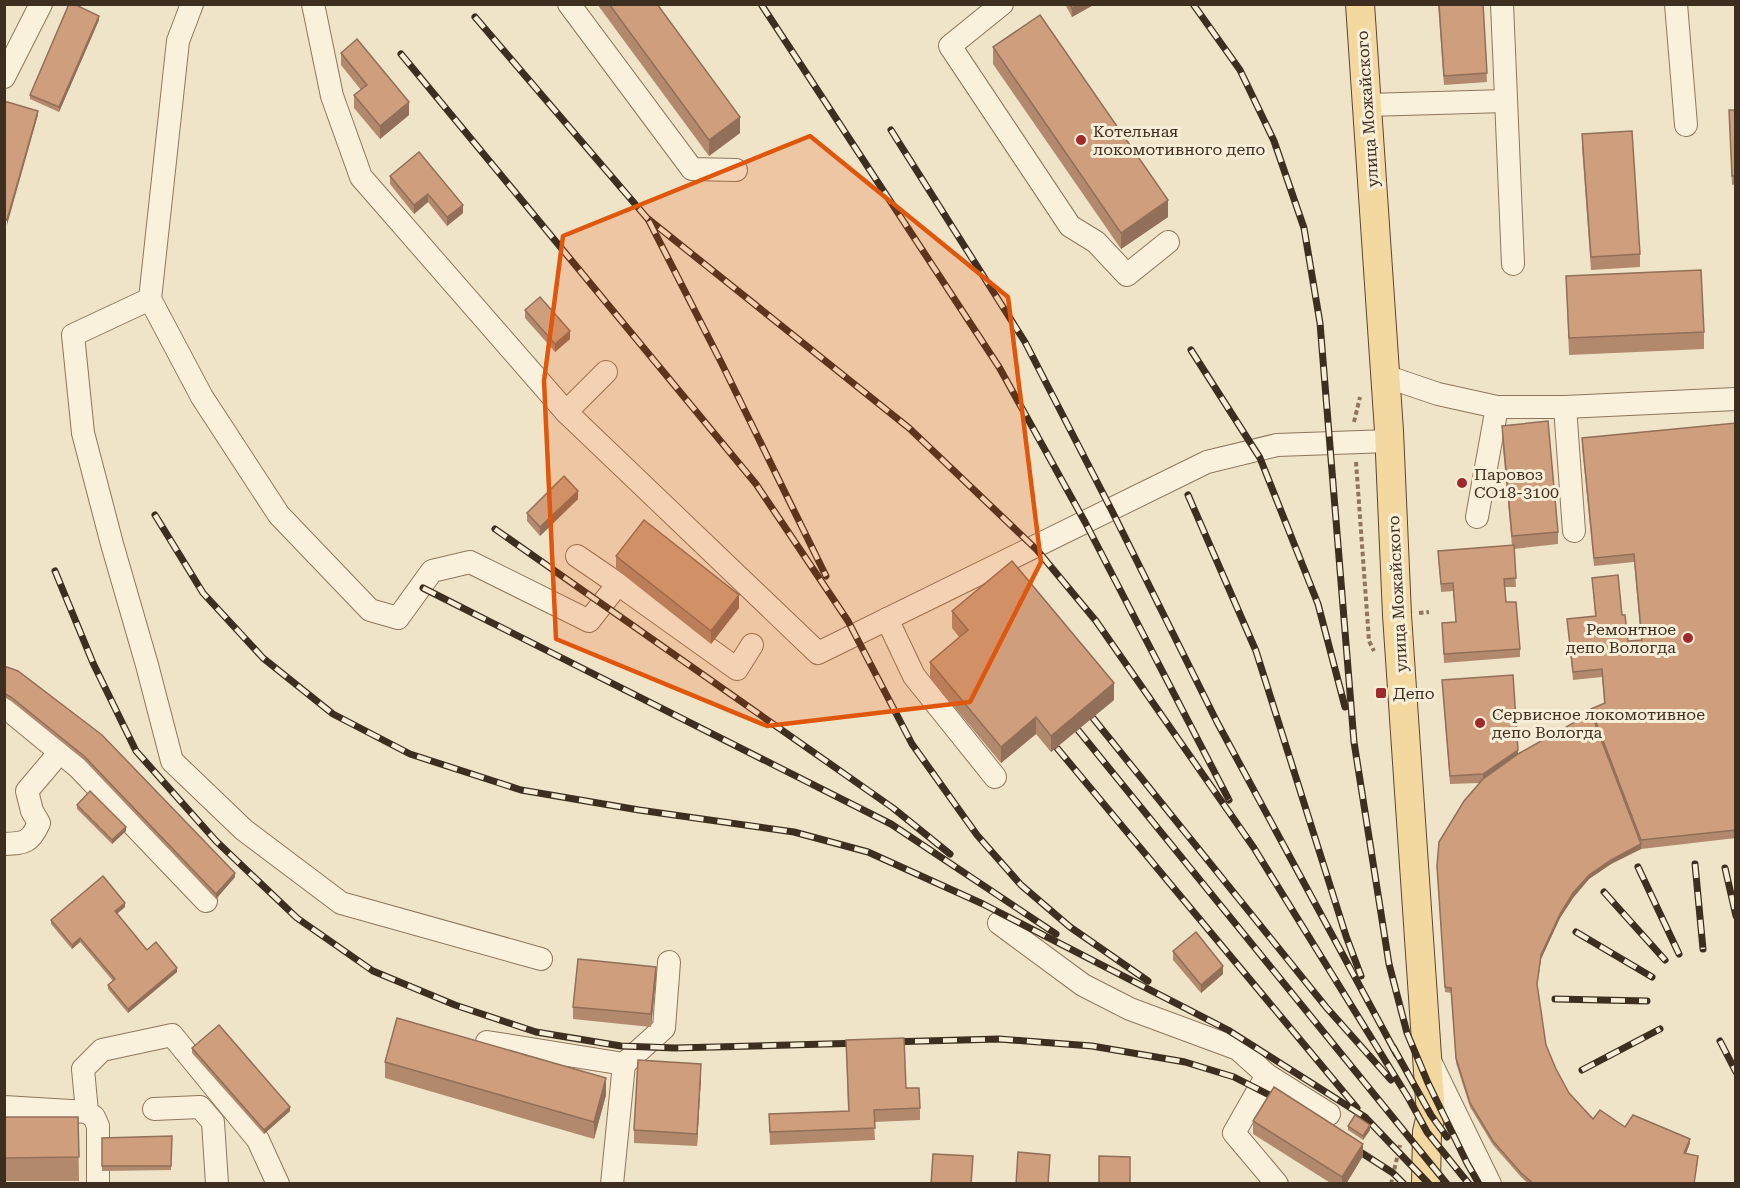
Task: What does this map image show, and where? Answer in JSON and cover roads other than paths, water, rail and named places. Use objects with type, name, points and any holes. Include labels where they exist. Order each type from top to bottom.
[{"type":"main road","name":"улица Можайского","points":[[1360,4],[1389,441],[1397,615],[1428,1057],[1431,1116],[1427,1132],[1426,1184]]},
{"type":"street","points":[[192,4],[178,41],[150,299],[202,397],[279,514],[370,610],[398,618],[432,571],[470,562],[589,621],[618,584]]},
{"type":"street","points":[[313,4],[332,96],[361,177],[566,412],[818,653],[1207,462],[1276,445],[1389,441]]},
{"type":"street","points":[[569,4],[692,169],[736,170]]},
{"type":"street","points":[[1002,4],[950,46],[1070,225],[1096,242],[1127,275],[1168,242]]},
{"type":"street","points":[[1502,4],[1513,264]]},
{"type":"street","points":[[1676,4],[1686,125]]},
{"type":"street","points":[[4,77],[38,6]]},
{"type":"street","points":[[1367,105],[1506,101]]},
{"type":"street","points":[[150,299],[73,335],[83,433],[172,761],[244,830],[341,903],[541,959]]},
{"type":"street","points":[[566,412],[606,372]]},
{"type":"street","points":[[1385,376],[1438,394],[1497,407],[1565,407],[1736,399]]},
{"type":"street","points":[[1478,517],[1497,407]]},
{"type":"street","points":[[1565,407],[1574,531]]},
{"type":"street","points":[[577,556],[736,669],[752,645]]},
{"type":"street","points":[[887,619],[914,676],[995,777]]},
{"type":"street","points":[[4,706],[78,767],[206,901]]},
{"type":"street","points":[[4,844],[24,843],[34,834],[39,823],[32,810],[27,791],[60,752]]},
{"type":"street","points":[[999,923],[1083,985],[1130,1009],[1238,1049],[1267,1075],[1329,1114]]},
{"type":"street","points":[[612,1184],[624,1064],[664,1028],[669,962]]},
{"type":"street","points":[[87,1112],[83,1069],[102,1050],[172,1035],[258,1140],[279,1184]]},
{"type":"street","points":[[487,1042],[624,1064]]},
{"type":"street","points":[[1428,1057],[1490,1184]]},
{"type":"street","points":[[1267,1075],[1234,1133],[1277,1184]]},
{"type":"street","points":[[4,1107],[87,1112],[94,1117],[98,1126],[98,1184]]},
{"type":"street","points":[[154,1109],[200,1107],[213,1122],[217,1184]]},
{"type":"railway","points":[[761,4],[999,367],[1085,522],[1229,800]]},
{"type":"railway","points":[[1193,4],[1240,70],[1274,141],[1304,228],[1320,323],[1354,742],[1389,964],[1407,1033],[1428,1083],[1479,1184]]},
{"type":"railway","points":[[475,17],[647,218],[909,428],[1037,550],[1096,621],[1254,848],[1427,1132],[1469,1184]]},
{"type":"railway","points":[[401,54],[756,484],[848,621],[912,744],[977,835],[1021,885],[1070,927],[1148,981]]},
{"type":"railway","points":[[891,130],[1025,342],[1217,722],[1397,1055]]},
{"type":"railway","points":[[649,221],[826,576]]},
{"type":"railway","points":[[1191,350],[1260,458],[1318,604],[1345,707]]},
{"type":"railway","points":[[1188,495],[1256,651],[1346,936],[1361,976]]},
{"type":"railway","points":[[155,515],[203,593],[263,658],[333,714],[410,754],[521,790],[639,810],[794,832],[868,852],[983,904],[1228,1030],[1365,1117],[1429,1184]]},
{"type":"railway","points":[[495,529],[893,808],[950,854]]},
{"type":"railway","points":[[55,571],[93,663],[136,751],[216,841],[297,918],[373,971],[455,1005],[536,1032],[621,1046],[675,1048],[863,1043]]},
{"type":"railway","points":[[423,588],[891,824],[1056,934]]},
{"type":"railway","points":[[1093,718],[1326,1007],[1391,1080]]},
{"type":"railway","points":[[1078,730],[1447,1184]]},
{"type":"railway","points":[[1057,748],[1357,1108]]},
{"type":"railway","points":[[1695,864],[1703,949]]},
{"type":"railway","points":[[1638,867],[1679,954]]},
{"type":"railway","points":[[1725,868],[1736,916]]},
{"type":"railway","points":[[1604,892],[1665,960]]},
{"type":"railway","points":[[1576,932],[1652,977]]},
{"type":"railway","points":[[1555,999],[1647,1001]]},
{"type":"railway","points":[[1582,1070],[1660,1029]]},
{"type":"railway","points":[[887,1042],[999,1039],[1092,1046],[1185,1062],[1234,1077],[1285,1103]]},
{"type":"railway","points":[[1720,1041],[1736,1072]]},
{"type":"railway","points":[[1393,1047],[1431,1115],[1447,1137]]},
{"type":"railway","points":[[1348,1144],[1393,1173],[1404,1184]]},
{"type":"place","name":"Котельная локомотивного депо","points":[[1081,140]]},
{"type":"place","name":"Паровоз СО18-3100","points":[[1462,483]]},
{"type":"place","name":"Ремонтное депо Вологда","points":[[1688,638]]},
{"type":"place","name":"Депо","points":[[1381,693]]},
{"type":"place","name":"Сервисное локомотивное депо Вологда","points":[[1480,723]]}]
